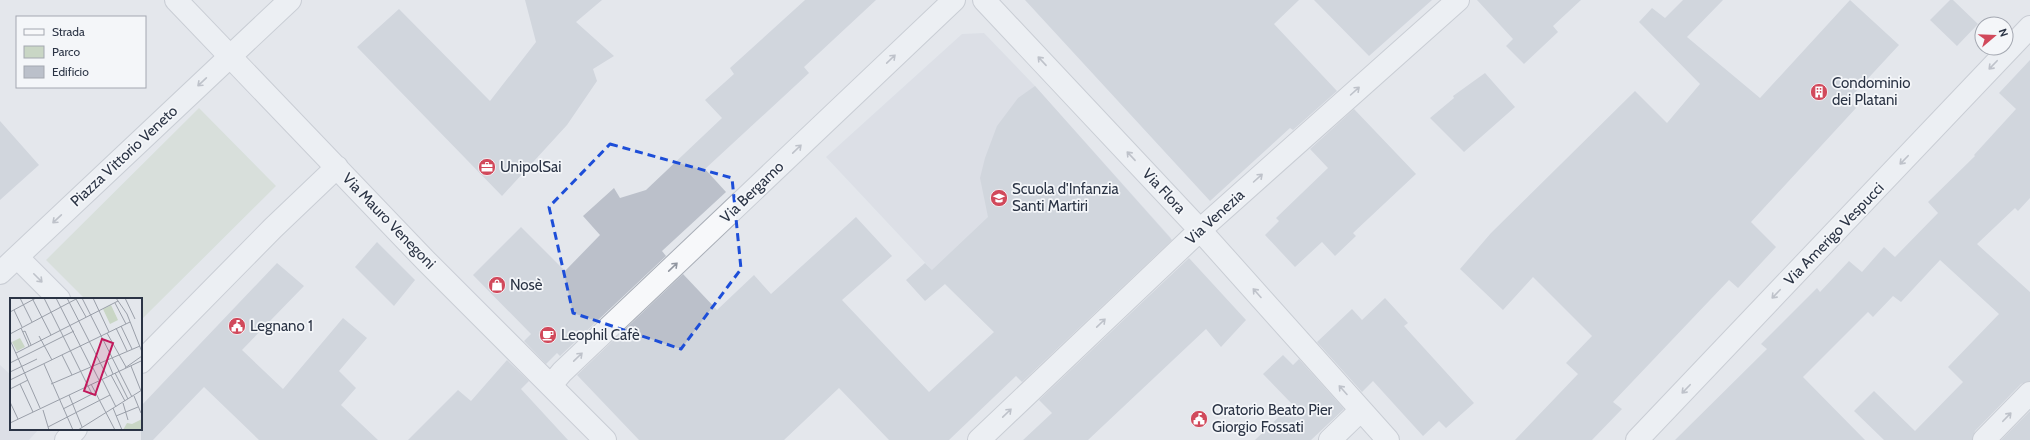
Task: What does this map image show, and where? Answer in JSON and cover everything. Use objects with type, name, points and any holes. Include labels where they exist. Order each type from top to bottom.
[{"type":"street","name":"Via Mauro Venegoni","points":[[176,0],[426,261],[605,440]]},
{"type":"street","name":"Piazza Vittorio Veneto","points":[[0,273],[290,0]]},
{"type":"street","name":"Via Bergamo","points":[[551,385],[562,372],[954,0]]},
{"type":"street","name":"Via Flora","points":[[984,0],[1200,230],[1388,440]]},
{"type":"street","name":"Via Venezia","points":[[979,440],[1200,230],[1458,0]]},
{"type":"street","name":"Via Amerigo Vespucci","points":[[1637,440],[2030,27]]},
{"type":"street","points":[[142,361],[337,167]]},
{"type":"street","points":[[17,257],[58,298]]},
{"type":"street","points":[[1984,440],[2030,393]]},
{"type":"street","points":[[1330,440],[1361,410]]},
{"type":"street","points":[[66,440],[75,430]]},
{"type":"highlighted area","points":[[610,144],[732,178],[741,269],[681,349],[573,313],[549,207]]},
{"type":"shaded area","name":"Scuola d'Infanzia Santi Martiri","points":[[984,33],[1035,86],[1171,238],[1028,365],[945,284],[826,157],[962,34]]},
{"type":"shaded area","points":[[0,365],[10,374],[10,430],[38,430],[29,440],[0,440]]},
{"type":"green space","points":[[199,108],[276,186],[142,319],[142,298],[84,298],[46,260]]},
{"type":"building","points":[[525,0],[602,0],[576,22],[614,56],[593,69],[597,81],[567,125],[502,196],[357,47],[399,9],[490,101],[536,42]]},
{"type":"building","points":[[805,0],[876,0],[804,67],[809,73],[705,169],[726,192],[662,251],[666,256],[560,356],[557,353],[546,364],[524,341],[531,334],[473,275],[521,227],[565,271],[600,235],[583,216],[614,188],[620,198],[646,190],[722,118],[705,100],[734,74],[730,68]]},
{"type":"building","points":[[1025,0],[1299,0],[1274,24],[1337,91],[1293,130],[1290,128],[1210,201]]},
{"type":"building","points":[[1314,0],[1432,0],[1369,56]]},
{"type":"building","points":[[1477,0],[1581,0],[1553,26],[1558,32],[1524,64],[1506,46],[1513,39]]},
{"type":"building","points":[[1683,0],[1723,0],[1687,37],[1760,98],[1850,0],[1899,45],[1848,100],[1856,108],[1751,222],[1776,247],[1738,288],[1729,280],[1613,402],[1622,409],[1592,440],[1515,440],[1578,374],[1566,363],[1592,336],[1533,277],[1503,310],[1460,269],[1491,233],[1635,91],[1667,123],[1700,84],[1639,22],[1652,8],[1665,18]]},
{"type":"building","points":[[1950,0],[1953,0],[1974,20],[1974,28],[1957,46],[1930,20]]},
{"type":"building","points":[[2030,60],[2030,198],[2018,211],[2015,208],[1977,244],[2030,292],[2030,381],[2021,384],[1975,431],[1972,440],[1884,440],[1854,411],[1874,391],[1915,431],[1963,382],[1948,367],[1999,314],[1940,260],[1901,302],[1893,296],[1873,317],[1868,312],[1803,377],[1865,440],[1675,440],[1767,349],[1761,344],[1817,288],[1820,292],[1849,261],[1862,272],[1884,247],[1895,257],[1938,213],[1928,202],[1975,156],[1974,155],[2016,109],[1999,93]]},
{"type":"building","points":[[1485,73],[1515,107],[1464,152],[1430,118],[1454,98],[1453,96]]},
{"type":"building","points":[[1035,86],[1172,240],[1022,382],[1016,376],[949,440],[889,440],[839,388],[784,440],[639,440],[577,375],[683,274],[717,310],[754,275],[771,294],[856,217],[892,256],[842,300],[929,392],[994,332],[945,284],[925,301],[906,280],[925,263],[932,270],[988,217],[980,178],[985,158],[997,126],[1018,98]]},
{"type":"building","points":[[1354,109],[1416,174],[1353,233],[1356,236],[1335,256],[1322,242],[1295,267],[1265,235],[1279,221],[1276,218],[1328,168],[1310,149]]},
{"type":"building","points":[[0,121],[39,165],[0,200]]},
{"type":"building","points":[[377,242],[415,280],[394,306],[355,267]]},
{"type":"building","points":[[1189,258],[1246,320],[1221,347],[1206,329],[1088,440],[1023,440],[1052,413],[1039,400]]},
{"type":"building","points":[[277,263],[304,286],[242,350],[283,389],[343,318],[367,338],[339,371],[356,388],[341,405],[378,440],[259,440],[204,387],[153,440],[141,440],[142,405]]},
{"type":"building","points":[[1385,298],[1408,323],[1404,326],[1474,403],[1446,428],[1439,421],[1423,436],[1373,381],[1362,392],[1317,342],[1352,309],[1362,320]]},
{"type":"building","points":[[1283,355],[1293,365],[1299,359],[1344,409],[1311,440],[1255,440],[1292,404],[1263,374]]},
{"type":"building","points":[[507,360],[529,381],[521,389],[568,440],[408,440],[458,390],[471,401]]},
{"type":"building","points":[[2030,411],[2030,440],[2001,440]]},
{"type":"place","name":"Condominio dei Platani","points":[[1819,92]]},
{"type":"place","name":"UnipolSai","points":[[487,167]]},
{"type":"place","name":"Scuola d'Infanzia Santi Martiri","points":[[999,198]]},
{"type":"place","name":"Nosè","points":[[497,285]]},
{"type":"place","name":"Legnano 1","points":[[237,326]]},
{"type":"place","name":"Leophil Cafè","points":[[548,335]]},
{"type":"place","name":"Oratorio Beato Pier Giorgio Fossati","points":[[1199,419]]}]
